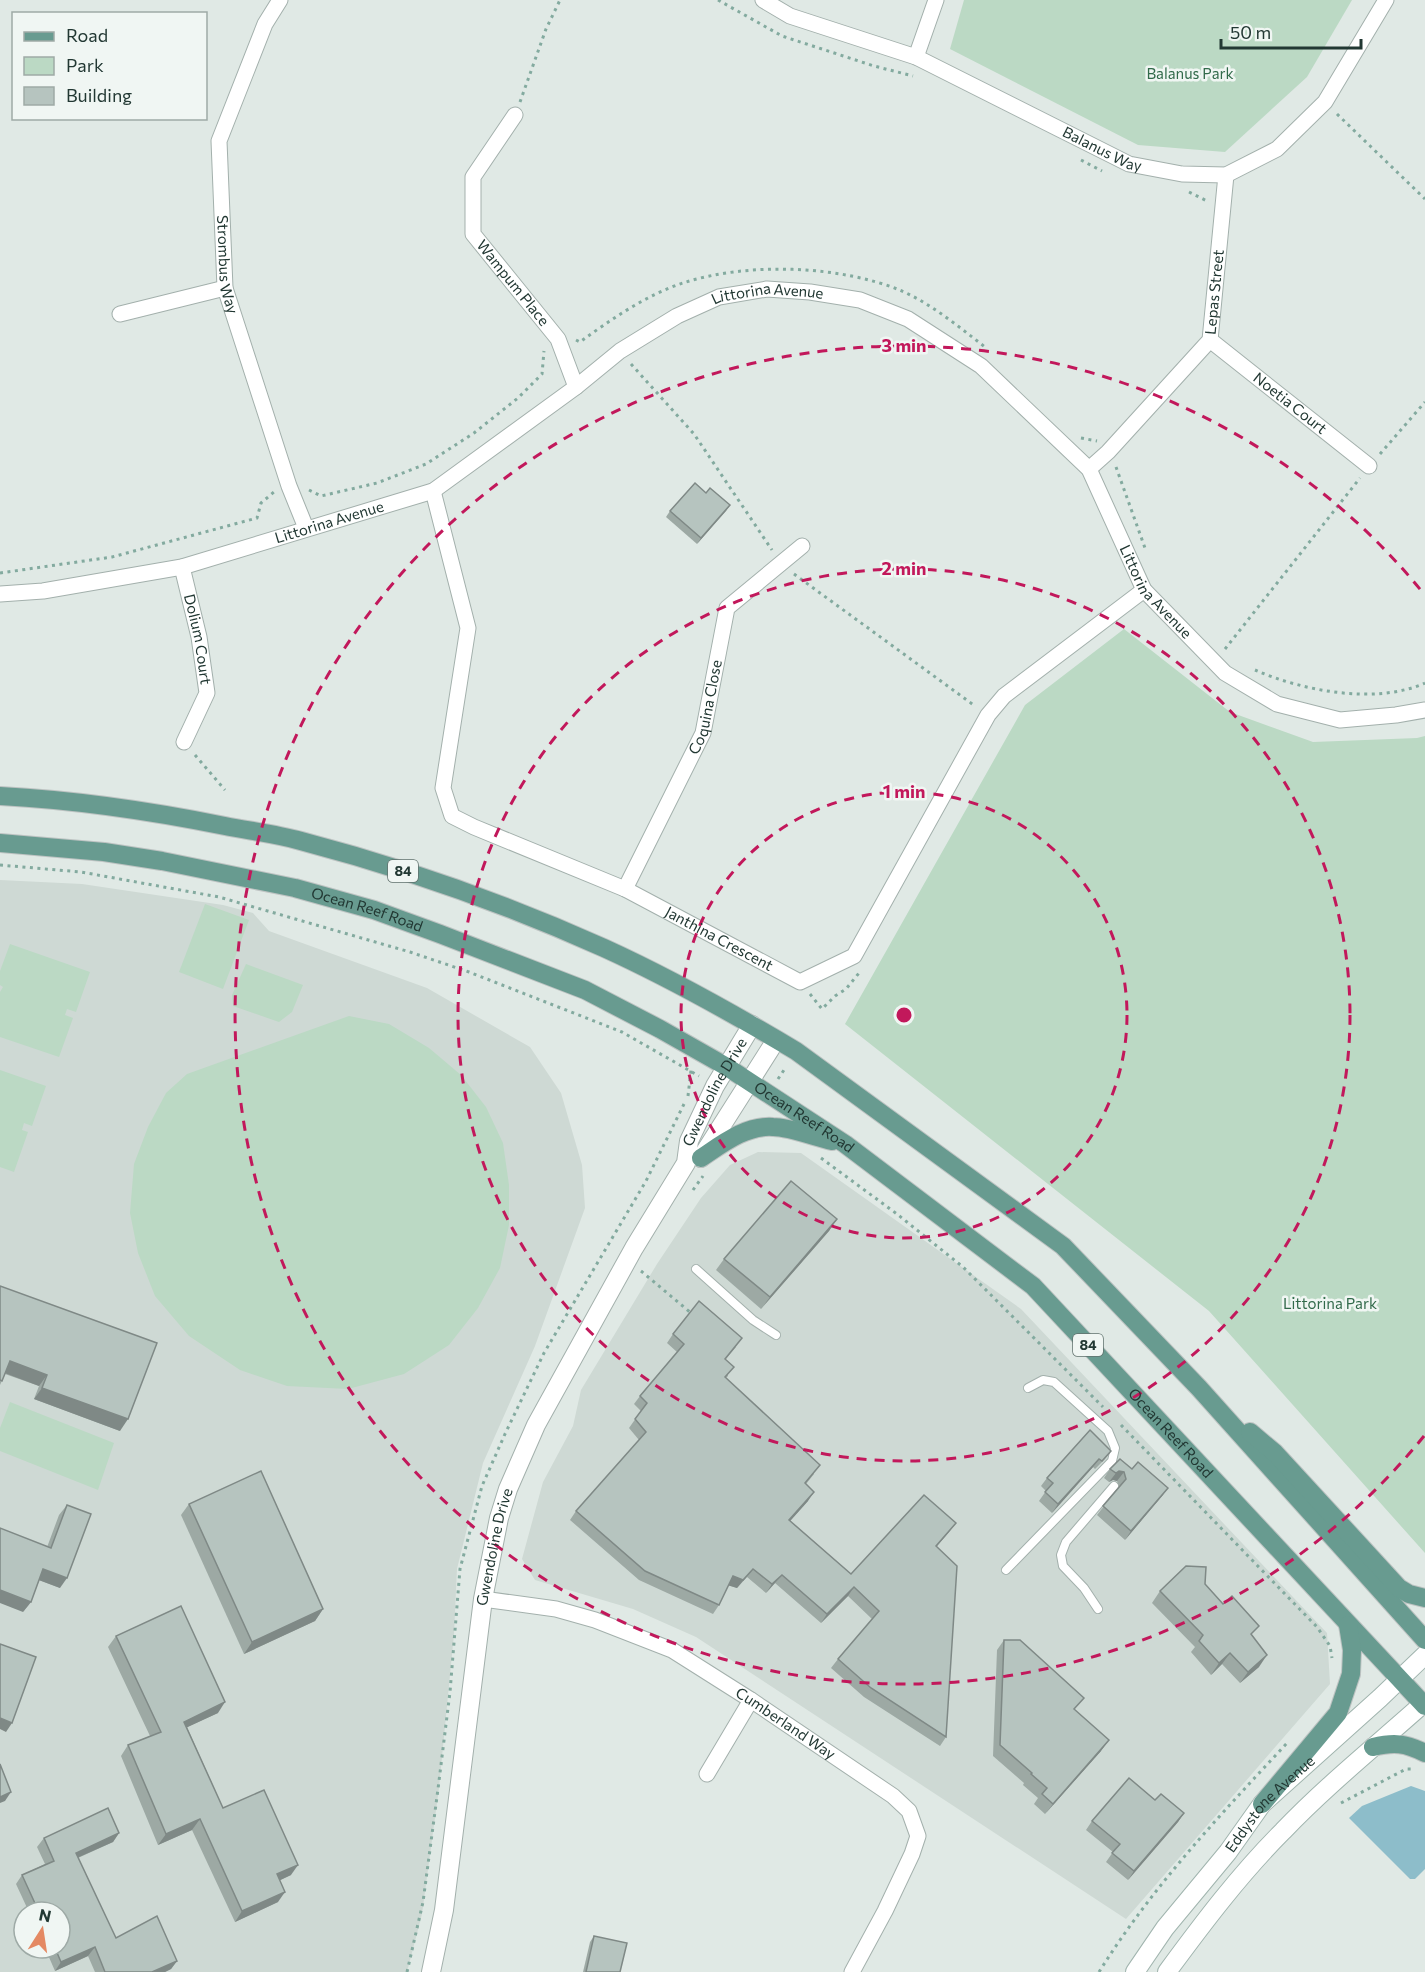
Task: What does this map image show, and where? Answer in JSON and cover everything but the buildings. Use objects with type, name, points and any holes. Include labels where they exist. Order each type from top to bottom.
[{"type":"main road","name":"84","points":[[0,796],[43,798],[169,815],[299,840],[451,886],[604,948],[752,1025],[796,1052],[1063,1246],[1199,1388],[1425,1640]]},
{"type":"main road","name":"Ocean Reef Road","points":[[0,843],[104,852],[162,861],[295,888],[374,910],[440,933],[585,990],[727,1067],[845,1144],[1033,1286],[1424,1704]]},
{"type":"main road","points":[[698,1164],[729,1138],[755,1129],[773,1126],[845,1144]]},
{"type":"main road","points":[[1199,1388],[1275,1453],[1400,1588],[1408,1594],[1425,1598]]},
{"type":"main road","points":[[1262,1804],[1338,1713],[1351,1674],[1352,1650],[1348,1625]]},
{"type":"main road","points":[[1373,1747],[1399,1743],[1425,1753]]},
{"type":"street","name":"Strombus Way","points":[[280,0],[265,24],[219,141],[225,288],[289,486],[306,528]]},
{"type":"street","name":"Balanus Way","points":[[763,0],[790,16],[916,57],[1129,164],[1182,174],[1226,176]]},
{"type":"street","points":[[916,57],[936,0]]},
{"type":"street","points":[[1226,176],[1277,149],[1325,102],[1386,0]]},
{"type":"street","name":"Wampum Place","points":[[515,115],[473,177],[473,234],[558,339],[576,387]]},
{"type":"street","name":"Lepas Street","points":[[1089,469],[1108,452],[1210,340],[1226,176]]},
{"type":"street","points":[[120,314],[225,288]]},
{"type":"street","name":"Littorina Avenue","points":[[0,594],[43,591],[182,567],[433,491],[576,387],[620,351],[677,316],[719,297],[767,290],[810,292],[860,300],[908,319],[981,366],[1089,469],[1144,590],[1225,673],[1276,704],[1340,720],[1425,710]]},
{"type":"street","name":"Noetia Court","points":[[1210,340],[1369,466]]},
{"type":"street","name":"Janthina Crescent","points":[[433,491],[468,628],[443,788],[452,816],[625,889],[800,982],[854,956],[988,715],[1004,696],[1144,590]]},
{"type":"street","name":"Coquina Close","points":[[625,889],[703,733],[727,608],[802,546]]},
{"type":"street","name":"Dolium Court","points":[[182,567],[199,637],[207,693],[184,742]]},
{"type":"street","name":"Gwendoline Drive","points":[[698,1164],[689,1141],[715,1086],[752,1025]]},
{"type":"street","name":"Gwendoline Drive","points":[[431,1972],[444,1910],[483,1599],[499,1518],[508,1489],[536,1425],[634,1248],[698,1164],[776,1040]]},
{"type":"street","name":"Cumberland Way","points":[[483,1599],[556,1609],[624,1630],[672,1650],[751,1700],[892,1796],[909,1811],[918,1836],[912,1854],[852,1972]]},
{"type":"street","name":"Eddystone Avenue","points":[[1135,1972],[1164,1928],[1228,1852],[1262,1804],[1425,1655]]},
{"type":"street","points":[[707,1774],[751,1700]]},
{"type":"street","name":"Eddystone Avenue","points":[[1167,1972],[1248,1869],[1282,1831],[1373,1747],[1424,1704]]},
{"type":"street","points":[[1228,1852],[1245,1854],[1252,1852],[1282,1831]]},
{"type":"lane","points":[[696,1269],[753,1320],[776,1335]]},
{"type":"lane","points":[[1006,1570],[1112,1461],[1115,1448],[1108,1431],[1054,1382],[1043,1380],[1028,1388]]},
{"type":"lane","points":[[1098,1609],[1084,1588],[1063,1566],[1061,1555],[1066,1542],[1114,1486]]},
{"type":"path","points":[[515,115],[546,29],[560,0]]},
{"type":"path","points":[[718,0],[782,36],[874,66],[917,77]]},
{"type":"path","points":[[1332,118],[1340,105]]},
{"type":"path","points":[[1335,113],[1425,199]]},
{"type":"path","points":[[1074,155],[1089,166],[1106,173]]},
{"type":"path","points":[[1187,192],[1208,201],[1224,201]]},
{"type":"path","points":[[0,573],[56,567],[112,557],[257,518],[261,503],[275,491],[289,486],[300,486],[321,496],[377,483],[426,464],[474,433],[518,398],[542,374],[545,346],[566,337],[580,342],[630,309],[681,283],[710,276],[802,269],[861,278],[902,291],[932,307],[987,348]]},
{"type":"path","points":[[1217,647],[1223,651],[1369,466],[1425,402]]},
{"type":"path","points":[[1078,438],[1096,440],[1116,458],[1115,470],[1148,558]]},
{"type":"path","points":[[1254,669],[1312,687],[1350,693],[1410,690],[1425,683]]},
{"type":"path","points":[[184,742],[225,790]]},
{"type":"path","points":[[0,865],[81,872],[219,897],[410,952],[469,972],[622,1032],[715,1086]]},
{"type":"path","points":[[822,1009],[846,989],[864,965]]},
{"type":"path","points":[[769,1093],[796,1052]]},
{"type":"path","points":[[687,1197],[698,1164]]},
{"type":"path","points":[[645,1265],[641,1271],[699,1320]]},
{"type":"path","points":[[1100,1972],[1136,1916],[1168,1875],[1290,1739]]},
{"type":"path","points":[[1334,1808],[1406,1769]]},
{"type":"shaded area","points":[[0,880],[82,884],[223,905],[253,913],[269,931],[427,988],[530,1047],[561,1093],[582,1165],[585,1208],[535,1346],[483,1463],[457,1569],[454,1634],[439,1788],[422,1914],[407,1972],[0,1972]]},
{"type":"shaded area","points":[[758,1152],[801,1153],[1021,1309],[1327,1633],[1330,1684],[1126,1919],[696,1637],[633,1609],[535,1580],[522,1559],[543,1482],[573,1426],[581,1390],[657,1264],[701,1198],[730,1165]]},
{"type":"green space","name":"Balanus Park","points":[[964,0],[1352,0],[1307,77],[1225,152],[1138,145],[950,49]]},
{"type":"green space","name":"Littorina Park","points":[[1124,629],[1230,712],[1313,742],[1425,736],[1425,1553],[1209,1311],[845,1024],[1025,705]]},
{"type":"green space","points":[[205,904],[249,920],[223,989],[179,972]]},
{"type":"green space","points":[[10,944],[90,972],[76,1012],[67,1009],[65,1015],[73,1018],[59,1057],[0,1037],[0,992],[3,987],[0,985],[0,971]]},
{"type":"green space","points":[[246,964],[303,985],[292,1012],[279,1022],[233,1006],[232,995]]},
{"type":"green space","points":[[349,1016],[389,1024],[429,1048],[461,1075],[486,1107],[503,1143],[509,1185],[509,1225],[500,1268],[478,1308],[449,1345],[404,1374],[348,1389],[287,1386],[240,1370],[189,1336],[155,1296],[138,1253],[130,1213],[134,1164],[148,1127],[166,1093],[187,1074]]},
{"type":"green space","points":[[0,1070],[46,1086],[32,1126],[24,1123],[22,1130],[28,1132],[14,1172],[0,1167]]},
{"type":"green space","points":[[10,1402],[114,1443],[98,1490],[0,1451],[0,1428]]},
{"type":"water","points":[[1411,1786],[1425,1791],[1425,1869],[1415,1879],[1410,1879],[1349,1818],[1362,1806]]}]
